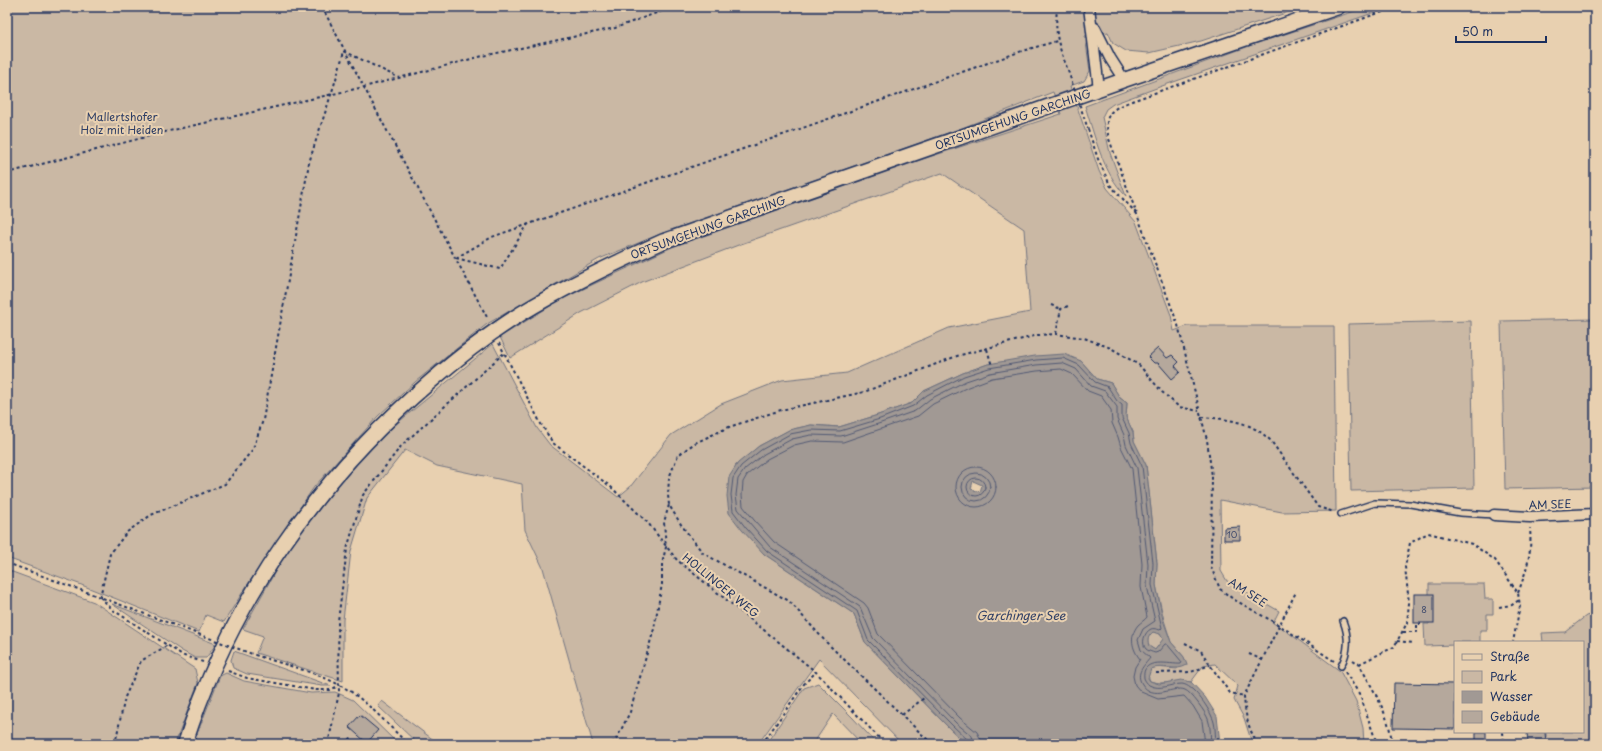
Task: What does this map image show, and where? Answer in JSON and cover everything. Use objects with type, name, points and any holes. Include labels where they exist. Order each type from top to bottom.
[{"type":"main road","name":"ORTSUMGEHUNG GARCHING","points":[[185,744],[215,667],[236,624],[251,595],[300,520],[334,477],[383,424],[454,361],[522,313],[605,267],[664,241],[1124,80],[1338,7]]},
{"type":"street","points":[[1089,7],[1092,20],[1099,89]]},
{"type":"street","points":[[1092,20],[1110,58],[1124,80]]},
{"type":"street","name":"AM SEE","points":[[1494,515],[1530,517],[1595,514]]},
{"type":"lane","name":"AM SEE","points":[[1341,514],[1375,503],[1410,504],[1460,513],[1494,515]]},
{"type":"lane","points":[[1341,666],[1346,656],[1347,645],[1347,632],[1343,621]]},
{"type":"path","name":"HOLLINGER WEG","points":[[322,7],[344,51],[486,312],[504,353],[541,424],[553,442],[611,487],[648,523],[677,560],[816,672],[885,744]]},
{"type":"path","points":[[7,174],[169,131],[364,87],[483,56],[615,28],[673,7]]},
{"type":"path","points":[[1056,7],[1055,25],[1057,41],[1098,159],[1110,185],[1137,214]]},
{"type":"path","name":"AM SEE","points":[[1378,744],[1360,696],[1341,666],[1280,625],[1233,599],[1220,589],[1211,567],[1212,476],[1201,417],[1178,325],[1110,139],[1106,124],[1108,115],[1116,107],[1399,7]]},
{"type":"path","points":[[456,258],[492,237],[528,224],[1057,41]]},
{"type":"path","points":[[100,596],[110,554],[126,532],[151,515],[225,484],[253,449],[263,420],[309,164],[321,122],[333,93],[344,51],[399,78]]},
{"type":"path","points":[[456,258],[500,269],[528,224]]},
{"type":"path","points":[[1051,305],[1061,309],[1068,306]]},
{"type":"path","points":[[1056,334],[1061,309]]},
{"type":"path","points":[[612,744],[617,738],[630,712],[654,629],[662,584],[662,564],[666,547],[664,522],[669,505],[669,478],[678,455],[695,443],[729,427],[782,410],[864,392],[958,356],[1038,335],[1056,334],[1084,338],[1111,348],[1139,365],[1162,392],[1179,407],[1199,411]]},
{"type":"path","points":[[987,349],[992,366]]},
{"type":"path","points":[[328,744],[340,685],[338,621],[347,549],[363,494],[402,445],[504,353]]},
{"type":"path","points":[[1201,417],[1232,420],[1247,424],[1256,429],[1271,441],[1318,507],[1341,514]]},
{"type":"path","points":[[669,505],[682,526],[703,553],[789,601],[826,642],[932,744]]},
{"type":"path","points":[[1518,593],[1528,566],[1532,541],[1530,517]]},
{"type":"path","points":[[1392,744],[1392,735],[1380,705],[1359,664],[1394,647],[1408,623],[1409,602],[1404,567],[1410,543],[1428,534],[1472,544],[1495,560],[1518,593],[1520,606],[1514,641]]},
{"type":"path","points":[[7,563],[340,685],[358,697],[408,744]]},
{"type":"path","points":[[1258,744],[1251,733],[1245,712],[1244,696],[1296,592]]},
{"type":"path","points":[[1499,607],[1512,605],[1519,600]]},
{"type":"path","points":[[1402,632],[1417,632],[1417,625],[1420,625],[1420,623]]},
{"type":"path","points":[[1397,641],[1413,643]]},
{"type":"path","points":[[1184,643],[1201,651],[1230,693],[1244,696]]},
{"type":"path","points":[[115,744],[125,698],[141,661],[168,646]]},
{"type":"path","points":[[1249,654],[1263,660]]},
{"type":"path","points":[[1156,673],[1191,672],[1210,665]]},
{"type":"path","points":[[762,744],[804,684],[816,672]]},
{"type":"path","points":[[902,715],[924,698]]},
{"type":"path","points":[[1502,733],[1504,744]]},
{"type":"path","points":[[345,744],[352,737]]},
{"type":"green space","name":"Mallertshofer Holz mit Heiden","points":[[7,7],[1304,7],[1201,41],[1149,53],[1126,51],[1113,43],[1108,32],[1085,36],[1090,71],[1084,81],[1070,86],[1099,171],[1107,188],[1136,222],[1171,315],[1174,331],[1187,326],[1334,326],[1336,511],[1282,512],[1220,500],[1221,571],[1227,581],[1279,611],[1273,623],[1285,630],[1340,671],[1356,701],[1363,728],[1364,744],[1239,744],[1251,740],[1244,718],[1234,700],[1238,686],[1215,664],[1203,666],[1191,682],[1180,681],[1160,683],[1150,681],[1148,675],[1151,669],[1156,667],[1177,669],[1184,657],[1171,642],[1156,585],[1157,563],[1146,465],[1134,441],[1133,432],[1126,417],[1127,403],[1120,398],[1111,383],[1097,379],[1081,361],[988,364],[963,373],[924,391],[912,403],[878,415],[839,427],[811,425],[789,430],[759,446],[735,466],[764,554],[854,614],[865,642],[950,729],[967,744],[902,744],[819,659],[758,744],[593,744],[543,568],[525,530],[522,484],[437,466],[405,450],[367,498],[351,551],[343,620],[343,681],[256,653],[263,636],[243,629],[276,570],[297,538],[340,482],[389,430],[493,344],[537,428],[550,445],[618,497],[630,487],[671,435],[721,404],[782,380],[847,373],[949,328],[1030,312],[1024,229],[942,173],[741,244],[644,281],[581,313],[510,358],[500,337],[560,300],[672,247],[929,157],[1061,114],[1053,92],[962,128],[663,233],[599,259],[487,324],[415,382],[378,416],[314,487],[224,622],[206,615],[199,632],[79,584],[7,558]]},
{"type":"green space","points":[[1367,7],[1390,7],[1113,104],[1106,109],[1102,117],[1110,153],[1126,196],[1111,177],[1096,142],[1085,106],[1252,45]]},
{"type":"green space","points":[[1595,319],[1595,487],[1505,489],[1501,321]]},
{"type":"green space","points":[[1471,321],[1474,488],[1351,491],[1348,324]]},
{"type":"green space","points":[[7,570],[94,602],[195,669],[198,683],[175,744],[7,744]]},
{"type":"green space","points":[[1429,584],[1484,584],[1485,599],[1493,599],[1493,614],[1487,614],[1487,630],[1480,630],[1480,641],[1454,641],[1454,645],[1425,646],[1424,624],[1429,624]]},
{"type":"green space","points":[[112,604],[216,644],[206,658],[195,658],[182,651]]},
{"type":"green space","points":[[1595,613],[1595,744],[1546,744],[1546,733],[1584,733],[1584,641],[1543,641],[1542,633],[1565,632],[1586,616]]},
{"type":"green space","points":[[1153,632],[1160,634],[1164,639],[1155,650],[1148,646],[1149,637]]},
{"type":"green space","points":[[234,651],[331,686],[322,686],[247,674],[233,668],[231,660]]},
{"type":"green space","points":[[226,673],[244,681],[311,693],[335,692],[353,700],[398,744],[193,744],[220,676]]},
{"type":"green space","points":[[818,683],[877,744],[862,744],[833,714],[813,744],[766,744],[804,688]]},
{"type":"green space","points":[[382,701],[439,744],[418,744],[378,706]]},
{"type":"water","name":"Garchinger See","points":[[1064,354],[1081,361],[1097,379],[1111,383],[1120,398],[1127,403],[1126,417],[1133,432],[1134,441],[1146,465],[1157,563],[1156,585],[1163,620],[1171,642],[1184,657],[1187,665],[1178,668],[1160,667],[1151,669],[1148,678],[1150,681],[1159,684],[1181,680],[1191,682],[1205,697],[1217,716],[1220,744],[967,744],[950,729],[865,642],[854,614],[764,554],[729,513],[727,496],[729,477],[738,463],[759,446],[789,430],[811,425],[839,427],[912,403],[924,391],[963,373],[988,364],[1035,356]],"holes":[[[973,481],[982,485],[980,492],[971,489]],[[1153,632],[1160,634],[1163,639],[1155,650],[1149,646],[1148,642],[1148,638]]]},
{"type":"building","points":[[1158,348],[1167,358],[1172,355],[1179,362],[1175,366],[1180,372],[1172,379],[1158,363],[1154,363],[1148,357]]},
{"type":"building","points":[[1240,527],[1240,540],[1224,540],[1224,528]]},
{"type":"building","points":[[1414,594],[1434,594],[1434,623],[1414,623]]},
{"type":"building","points":[[1394,683],[1454,684],[1454,729],[1393,728]]},
{"type":"building","points":[[360,715],[378,730],[367,743],[349,727]]},
{"type":"building","points":[[1476,733],[1486,733],[1486,743],[1476,743]]},
{"type":"building","points":[[1527,733],[1545,733],[1546,744],[1528,744]]}]
